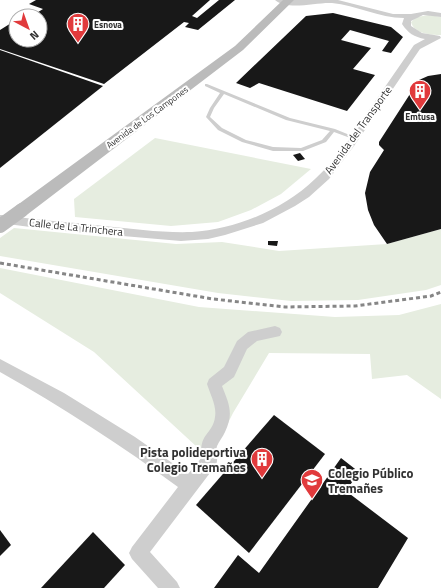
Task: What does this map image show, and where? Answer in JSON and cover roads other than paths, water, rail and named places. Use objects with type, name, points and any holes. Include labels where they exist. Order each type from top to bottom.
[{"type":"street","points":[[285,1],[302,3],[311,1],[332,1],[408,20],[423,13],[440,14]]},
{"type":"street","name":"Avenida de Los Campones","points":[[0,226],[239,48],[285,1]]},
{"type":"street","points":[[408,20],[411,30],[416,33],[437,38]]},
{"type":"street","points":[[416,33],[419,40],[418,47]]},
{"type":"street","points":[[418,47],[437,38]]},
{"type":"street","name":"Avenida del Transporte","points":[[152,234],[192,236],[241,228],[278,212],[300,198],[317,184],[332,168],[355,138],[418,47]]},
{"type":"street","name":"Calle de La Trinchera","points":[[0,218],[41,224],[152,234]]},
{"type":"street","points":[[171,588],[138,553],[210,458],[208,446],[223,420],[224,410],[214,384],[229,372],[242,345],[253,336],[275,332]]},
{"type":"street","points":[[0,365],[59,398],[130,442],[190,484]]},
{"type":"lane","points":[[206,86],[288,119],[334,130],[355,138]]},
{"type":"lane","points":[[223,92],[212,108],[208,117],[220,129],[244,141],[273,149],[301,150],[324,141],[334,130]]},
{"type":"railway","points":[[0,263],[213,299],[285,307],[355,306],[431,296],[441,292]]},
{"type":"place","name":"Esnova","points":[[78,44]]},
{"type":"place","name":"Emtusa","points":[[420,110]]},
{"type":"place","name":"Pista polideportiva Colegio Tremañes","points":[[262,478]]},
{"type":"place","name":"Colegio Público Tremañes","points":[[312,500]]}]
